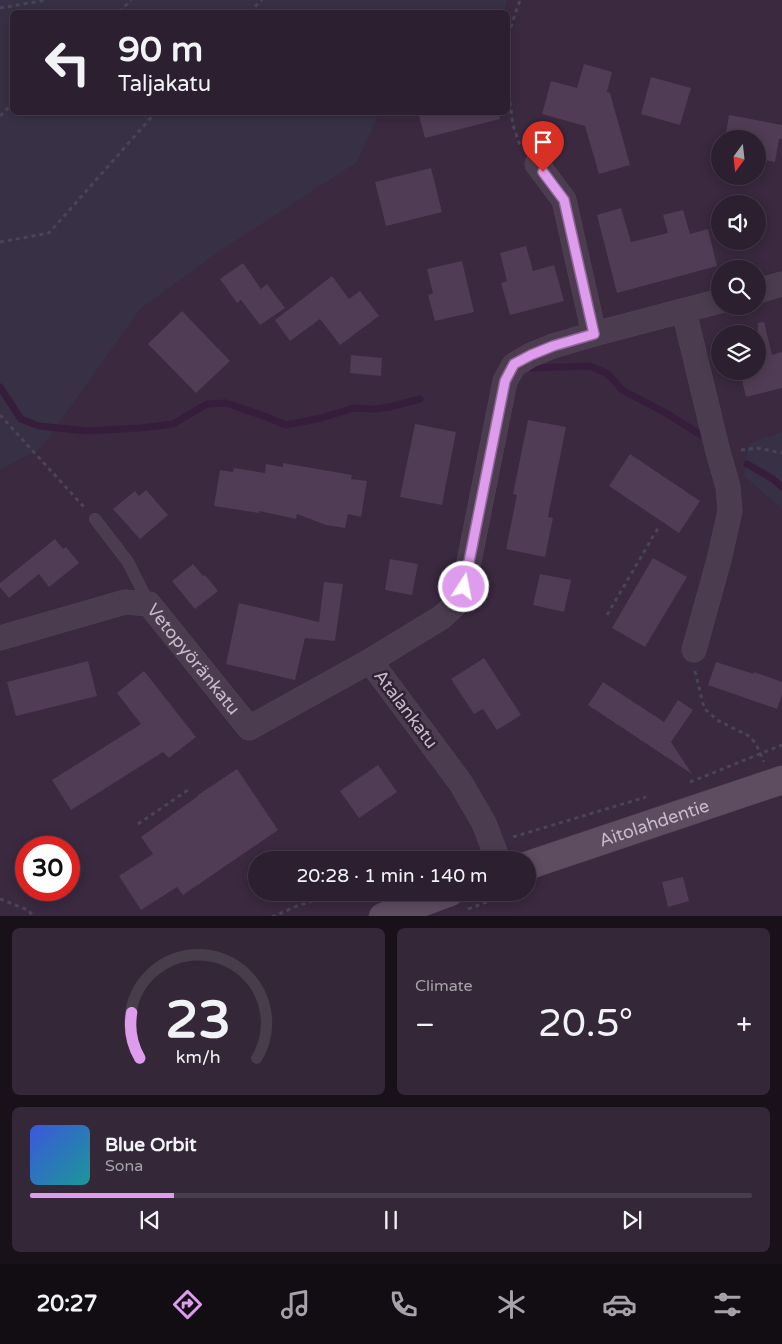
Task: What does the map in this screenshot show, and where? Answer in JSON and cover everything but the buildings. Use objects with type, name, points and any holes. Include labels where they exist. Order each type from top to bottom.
[{"type":"main road","name":"Aitolahdentie","points":[[536,863],[777,782]]},
{"type":"main road","points":[[383,916],[458,902]]},
{"type":"street","points":[[537,164],[564,200],[594,334]]},
{"type":"street","points":[[766,289],[782,284]]},
{"type":"street","name":"Atalankatu","points":[[495,851],[484,823],[460,782],[370,661],[442,617],[459,602],[464,587],[505,381],[514,364],[553,346],[711,303]]},
{"type":"street","points":[[684,310],[718,453],[728,487],[730,511],[720,560],[694,650]]},
{"type":"street","name":"Vetopyöränkatu","points":[[0,638],[126,602],[150,604],[249,728],[370,661]]},
{"type":"lane","points":[[95,519],[128,562],[150,604]]},
{"type":"path","points":[[0,8],[47,0]]},
{"type":"path","points":[[121,10],[130,0]]},
{"type":"path","points":[[251,10],[262,0]]},
{"type":"path","points":[[510,29],[520,0]]},
{"type":"path","points":[[510,102],[513,125],[520,147],[537,164]]},
{"type":"path","points":[[0,116],[10,106]]},
{"type":"path","points":[[0,242],[49,232],[153,115]]},
{"type":"path","points":[[0,415],[95,519]]},
{"type":"path","points":[[718,453],[758,448],[782,453]]},
{"type":"path","points":[[607,615],[658,528]]},
{"type":"path","points":[[694,650],[695,672],[704,708],[717,720],[749,736],[756,744],[777,782]]},
{"type":"path","points":[[684,785],[782,745]]},
{"type":"path","points":[[138,824],[188,790]]},
{"type":"path","points":[[498,851],[648,797]]},
{"type":"path","points":[[0,898],[28,910],[34,916]]},
{"type":"path","points":[[272,916],[313,901]]},
{"type":"shaded area","points":[[0,0],[507,0],[504,10],[10,10],[10,115],[378,115],[357,162],[218,252],[140,309],[41,448],[0,470]]},
{"type":"shaded area","points":[[782,432],[782,509],[744,476],[748,444]]},
{"type":"waterway","points":[[532,368],[590,366],[608,374],[622,390],[666,413],[709,440]]},
{"type":"waterway","points":[[0,387],[21,419],[39,426],[87,431],[173,424],[207,404],[226,403],[286,425],[321,418],[354,408],[375,409],[390,407],[420,399]]},
{"type":"waterway","points":[[747,464],[773,479],[782,487]]},
{"type":"route","points":[[464,587],[505,381],[514,364],[531,355],[553,346],[594,334],[564,200],[543,172]]}]
